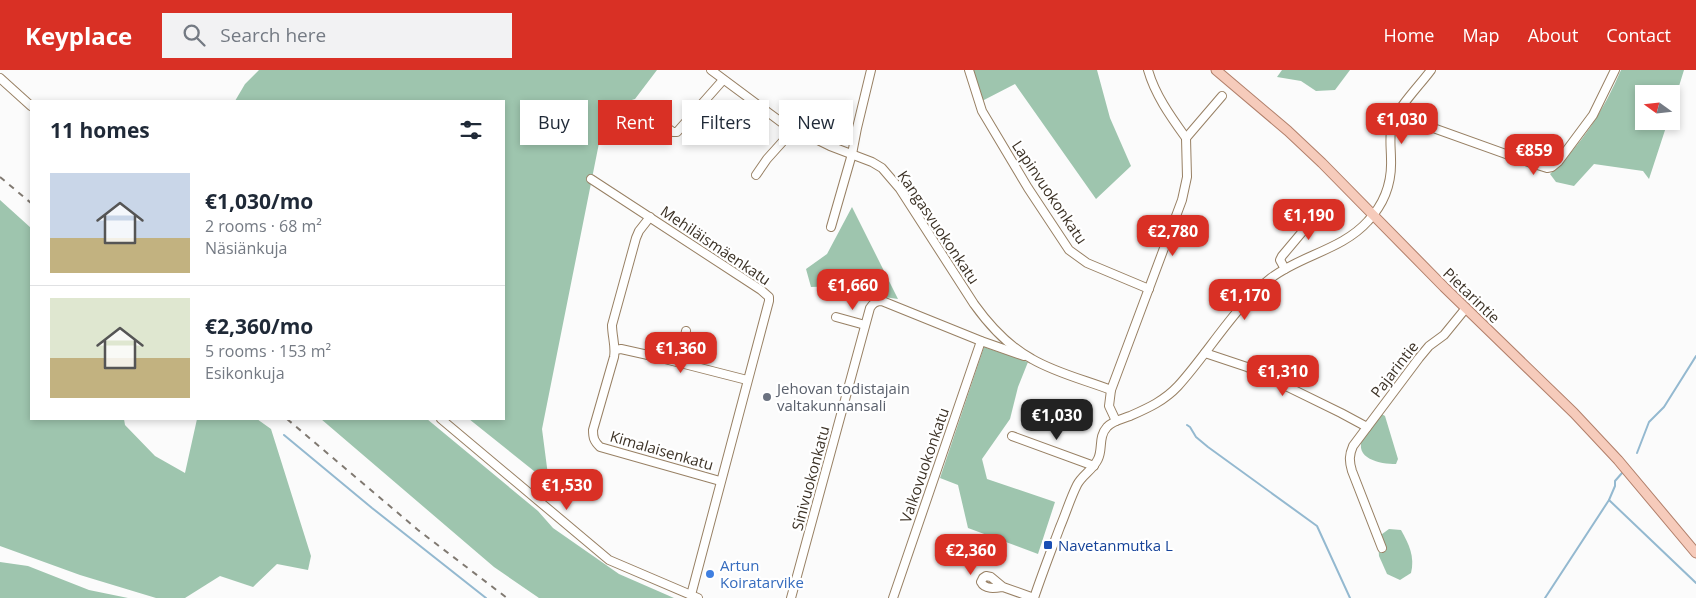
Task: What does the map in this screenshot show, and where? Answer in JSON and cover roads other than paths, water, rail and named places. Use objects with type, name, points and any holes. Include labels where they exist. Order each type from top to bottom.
[{"type":"main road","name":"Pietarintie","points":[[1216,70],[1288,131],[1574,413],[1630,473],[1696,553]]},
{"type":"street","name":"Kangasvuokonkatu","points":[[711,70],[779,120]]},
{"type":"street","points":[[831,227],[852,154],[871,70]]},
{"type":"street","name":"Lapinvuokonkatu","points":[[969,70],[982,112],[1028,188],[1069,250],[1087,264],[1149,289]]},
{"type":"street","points":[[1116,421],[1109,406],[1111,390],[1176,218],[1185,188],[1186,138],[1159,97],[1148,70]]},
{"type":"street","points":[[1003,587],[1034,598],[1074,491],[1085,473],[1094,466],[1099,456],[1103,432],[1107,426],[1150,407],[1170,395],[1252,295],[1273,276],[1354,234],[1374,215],[1389,183],[1392,125],[1397,115],[1431,70]]},
{"type":"street","points":[[1397,115],[1530,163],[1547,168],[1552,167],[1593,115],[1615,70]]},
{"type":"street","points":[[0,78],[30,105]]},
{"type":"street","points":[[672,131],[677,132],[723,80]]},
{"type":"street","points":[[1186,138],[1222,96]]},
{"type":"street","points":[[756,176],[767,159],[780,145]]},
{"type":"street","name":"Kangasvuokonkatu","points":[[831,145],[882,168],[900,189],[985,320],[1010,343],[1031,359],[1111,390]]},
{"type":"street","name":"Mehiläismäenkatu","points":[[591,179],[769,297],[720,481],[694,596]]},
{"type":"street","points":[[1285,269],[1280,260],[1282,256],[1319,212]]},
{"type":"street","name":"Kimalaisenkatu","points":[[650,218],[639,231],[636,238],[614,316],[612,339],[615,350],[593,430],[593,437],[600,447],[720,481]]},
{"type":"street","name":"Sinivuokonkatu","points":[[791,598],[870,308],[877,301],[882,301],[982,341]]},
{"type":"street","name":"Pajarintie","points":[[1382,548],[1349,460],[1353,446],[1425,351],[1444,335],[1466,308]]},
{"type":"street","points":[[836,317],[865,325]]},
{"type":"street","points":[[679,362],[686,331]]},
{"type":"street","points":[[982,341],[1031,359]]},
{"type":"street","name":"Valkovuokonkatu","points":[[893,598],[982,341]]},
{"type":"street","points":[[615,350],[631,351],[747,380]]},
{"type":"street","points":[[1205,353],[1240,364],[1367,427]]},
{"type":"street","points":[[441,420],[602,555],[620,566],[694,596]]},
{"type":"street","points":[[1012,436],[1094,466]]},
{"type":"waterway","points":[[1637,453],[1649,422],[1664,407],[1696,356]]},
{"type":"waterway","points":[[1187,425],[1196,437],[1208,447],[1317,526],[1350,598]]},
{"type":"waterway","points":[[284,435],[372,508],[486,598]]},
{"type":"waterway","points":[[1545,598],[1609,500],[1615,486],[1615,481],[1622,473]]},
{"type":"waterway","points":[[1609,500],[1696,583]]},
{"type":"railway","points":[[0,177],[30,202]]},
{"type":"railway","points":[[288,420],[418,530],[507,598]]},
{"type":"place","name":"Jehovan todistajain valtakunnansali","points":[[767,397]]},
{"type":"place","name":"Navetanmutka L","points":[[1048,545]]},
{"type":"place","name":"Artun Koiratarvike","points":[[710,574]]}]
